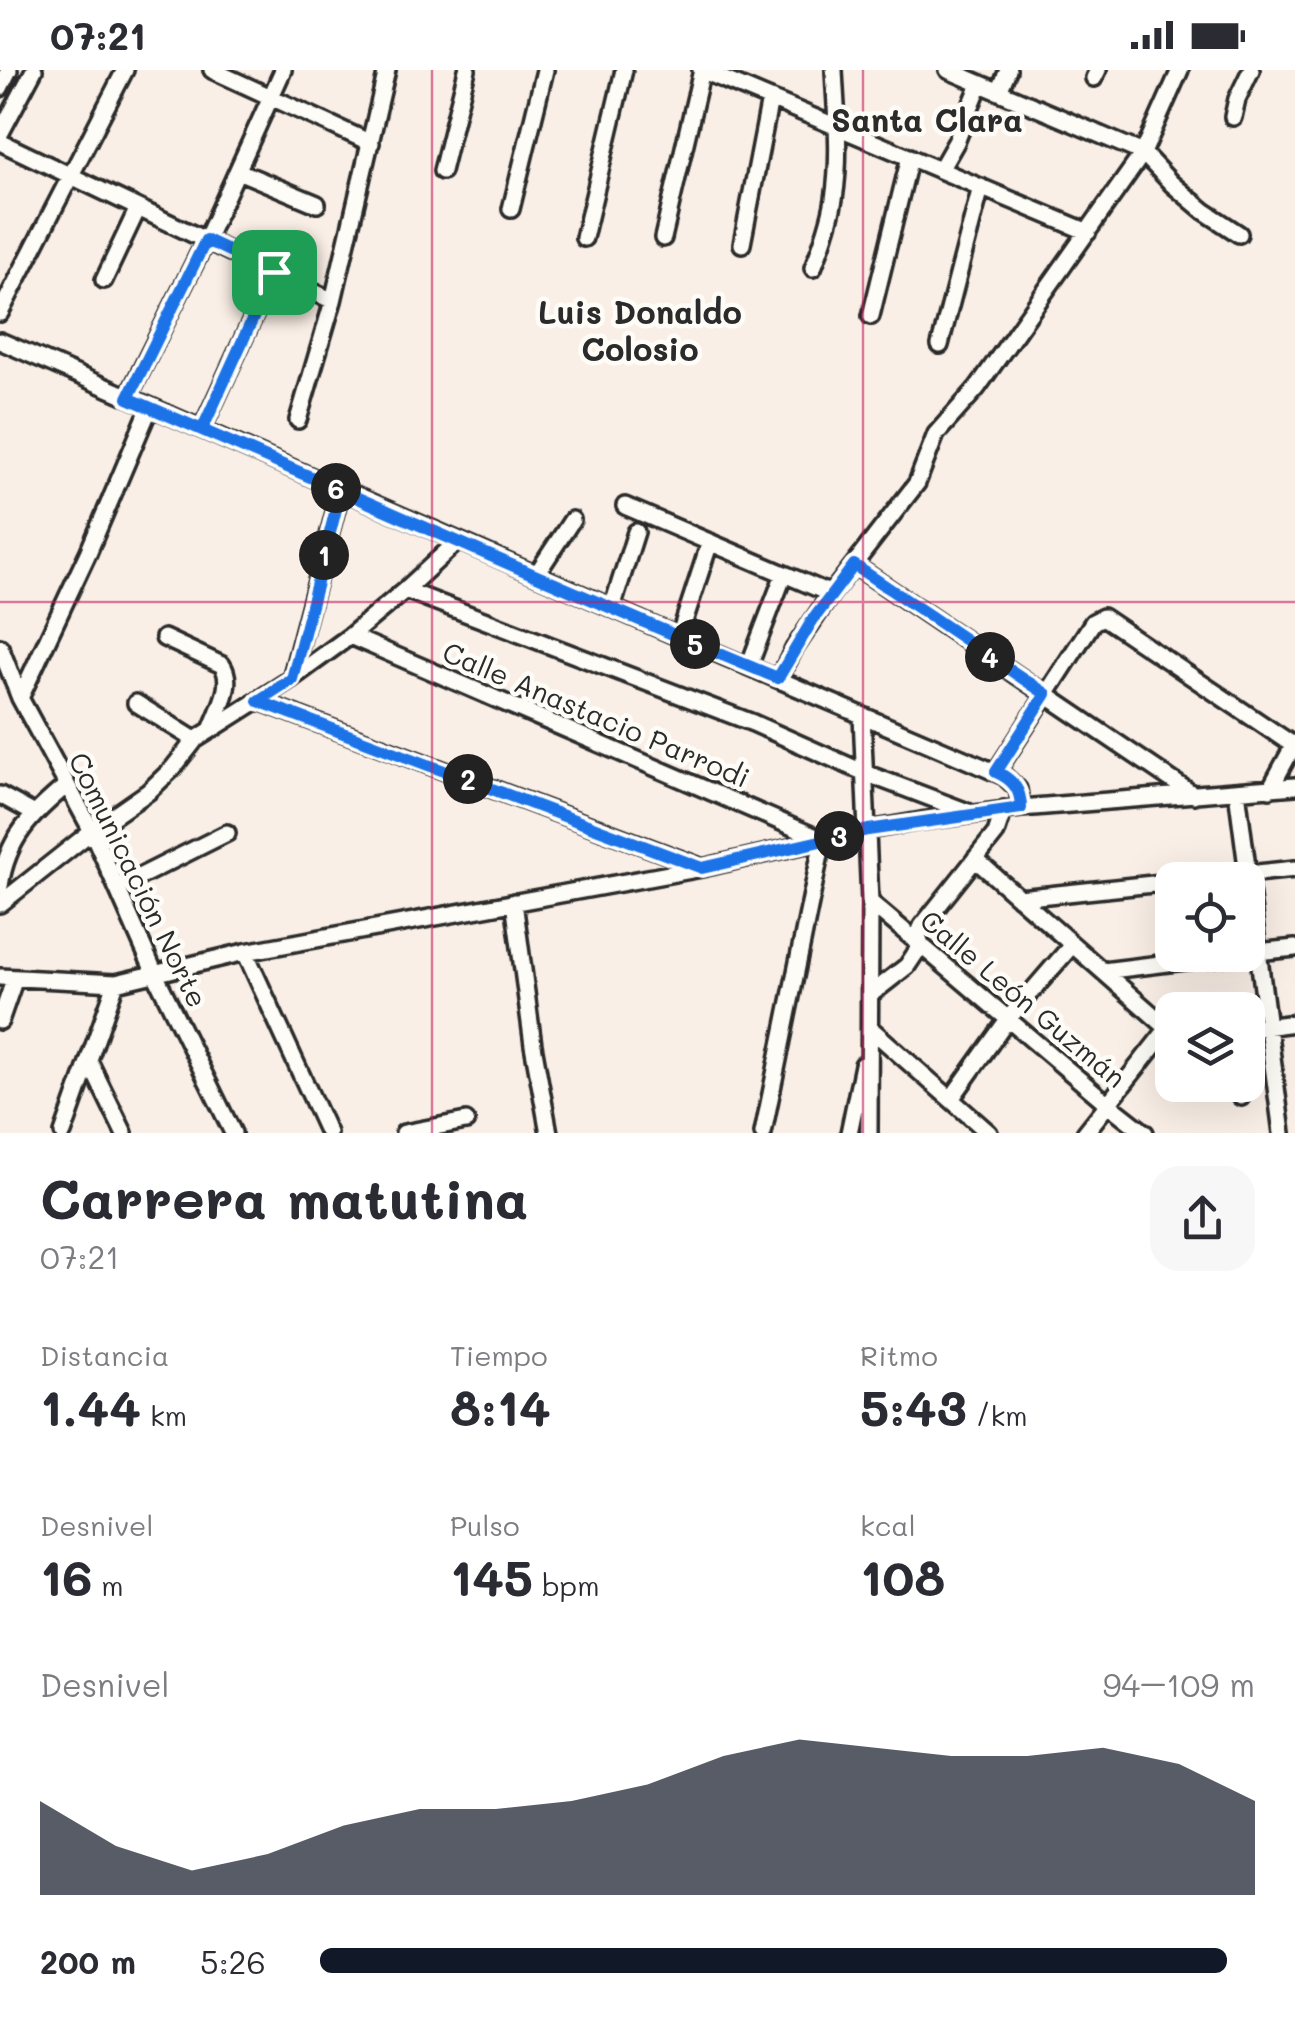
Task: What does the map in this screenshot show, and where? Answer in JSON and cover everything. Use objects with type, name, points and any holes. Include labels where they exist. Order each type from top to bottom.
[{"type":"street","points":[[0,88],[10,70]]},
{"type":"street","points":[[0,134],[34,70]]},
{"type":"street","points":[[0,313],[125,70]]},
{"type":"street","points":[[212,70],[371,143]]},
{"type":"street","points":[[128,398],[206,240],[283,70]]},
{"type":"street","points":[[298,420],[333,301],[387,70]]},
{"type":"street","points":[[442,171],[467,70]]},
{"type":"street","points":[[511,210],[544,70]]},
{"type":"street","points":[[584,238],[624,70]]},
{"type":"street","points":[[663,238],[701,70],[1088,232]]},
{"type":"street","points":[[948,70],[1142,153],[1204,211],[1239,234]]},
{"type":"street","points":[[999,92],[1008,70]]},
{"type":"street","points":[[778,678],[831,594],[917,483],[936,434],[970,398],[1142,153],[1180,70]]},
{"type":"street","points":[[1234,117],[1250,70]]},
{"type":"street","points":[[813,268],[834,199],[838,72]]},
{"type":"street","points":[[940,170],[963,128],[980,84]]},
{"type":"street","points":[[742,244],[770,99]]},
{"type":"street","points":[[0,142],[333,301]]},
{"type":"street","points":[[871,316],[910,158]]},
{"type":"street","points":[[238,171],[317,204]]},
{"type":"street","points":[[940,345],[981,187]]},
{"type":"street","points":[[104,280],[138,208]]},
{"type":"street","points":[[202,430],[274,272]]},
{"type":"street","points":[[0,341],[996,772],[1015,785],[1021,808]]},
{"type":"street","points":[[20,698],[150,407]]},
{"type":"street","points":[[292,679],[341,490]]},
{"type":"street","points":[[625,506],[831,594]]},
{"type":"street","points":[[536,575],[572,520]]},
{"type":"street","points":[[612,608],[636,532]]},
{"type":"street","points":[[0,904],[148,792],[195,740],[292,679],[350,636],[458,540]]},
{"type":"street","points":[[679,637],[710,542]]},
{"type":"street","points":[[854,565],[1195,796]]},
{"type":"street","points":[[749,666],[784,574]]},
{"type":"street","points":[[405,590],[752,723],[972,814]]},
{"type":"street","points":[[996,772],[1093,622],[1107,618],[1294,744],[1270,789]]},
{"type":"street","name":"Calle Anastacio Parrodi","points":[[350,636],[823,840]]},
{"type":"street","points":[[164,638],[222,665],[227,673],[228,682],[211,730]]},
{"type":"street","name":"Comunicación Norte","points":[[0,647],[20,698],[92,831],[155,974],[233,1133]]},
{"type":"street","points":[[258,701],[702,868]]},
{"type":"street","points":[[136,702],[195,740]]},
{"type":"street","points":[[862,716],[870,902],[869,1133]]},
{"type":"street","points":[[0,886],[7,857],[33,813],[67,784]]},
{"type":"street","points":[[0,1021],[7,977],[116,983],[298,941],[702,868],[868,830],[1021,808],[1295,786]]},
{"type":"street","points":[[1238,792],[1247,862]]},
{"type":"street","points":[[0,795],[33,813]]},
{"type":"street","points":[[871,994],[908,966],[921,945],[918,935],[924,922],[996,833],[1004,810]]},
{"type":"street","points":[[117,888],[227,833]]},
{"type":"street","points":[[763,1133],[823,840]]},
{"type":"street","points":[[974,860],[1155,1017]]},
{"type":"street","points":[[1265,872],[1295,869]]},
{"type":"street","points":[[1020,898],[1155,884]]},
{"type":"street","points":[[514,902],[548,1133]]},
{"type":"street","name":"Calle León Guzmán","points":[[870,902],[1145,1133]]},
{"type":"street","points":[[950,1098],[1008,1019],[1072,944]]},
{"type":"street","points":[[1265,951],[1295,948]]},
{"type":"street","points":[[245,952],[328,1133]]},
{"type":"street","points":[[1103,972],[1155,965]]},
{"type":"street","points":[[1257,972],[1287,1099],[1282,1133]]},
{"type":"street","points":[[63,1133],[116,983]]},
{"type":"street","points":[[1265,1027],[1295,1023]]},
{"type":"street","points":[[871,1029],[989,1133]]},
{"type":"street","points":[[849,1133],[871,1029]]},
{"type":"street","points":[[1085,1133],[1155,1048]]},
{"type":"street","points":[[90,1063],[124,1133]]},
{"type":"street","points":[[404,1133],[466,1121]]},
{"type":"district","name":"Santa Clara","points":[[927,121]]},
{"type":"district","name":"Luis Donaldo Colosio","points":[[640,332]]},
{"type":"route","points":[[274,272],[202,430],[341,490],[292,679],[258,701],[702,868],[868,830],[1021,808],[1015,785],[996,772],[1046,694],[854,565],[812,621],[778,678],[679,637],[458,540],[299,472],[128,398],[206,240],[274,272]]}]
